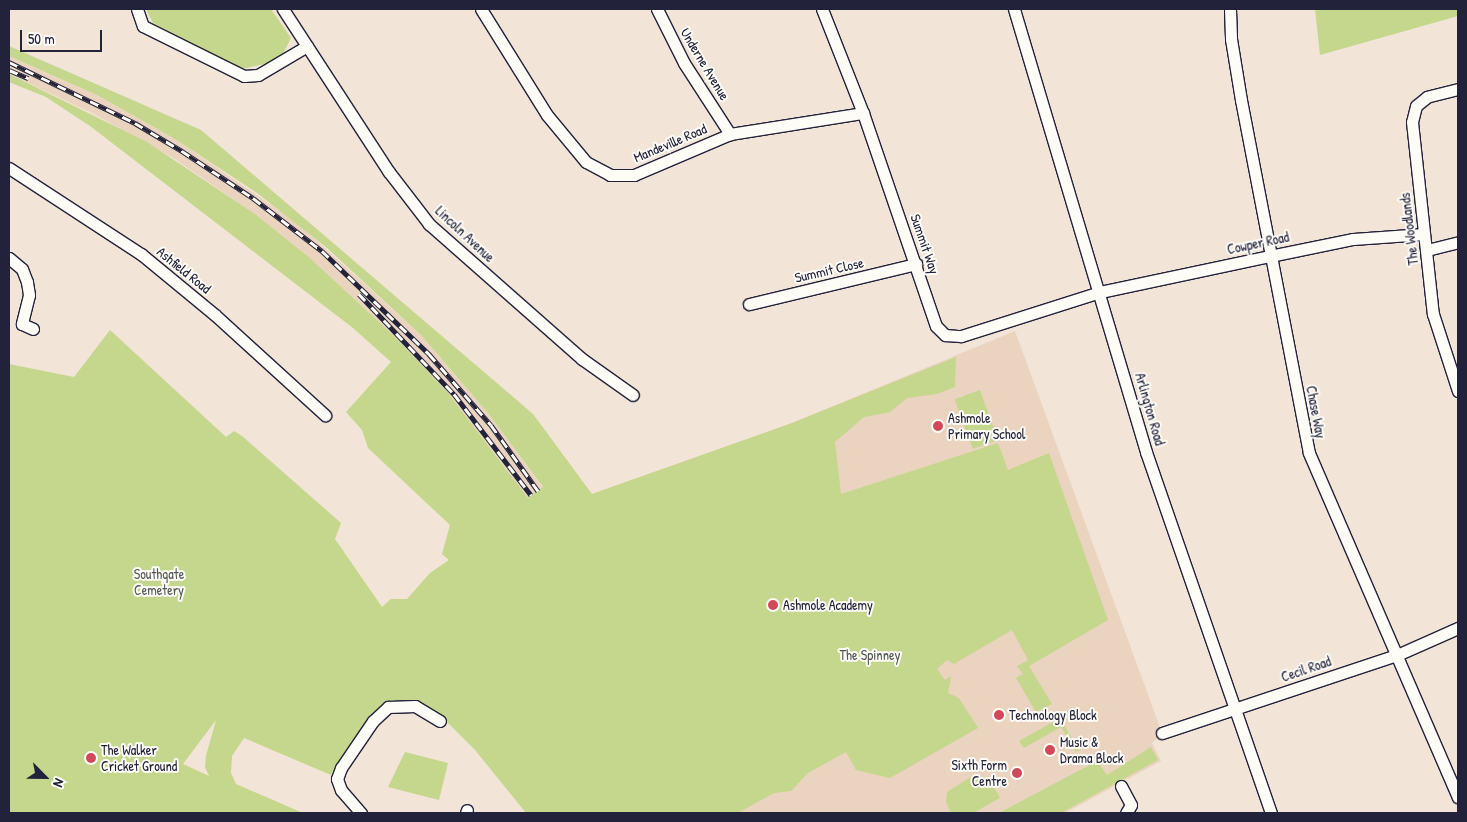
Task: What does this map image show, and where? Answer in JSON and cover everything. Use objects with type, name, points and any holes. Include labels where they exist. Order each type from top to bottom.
[{"type":"street","points":[[137,9],[143,26],[244,76],[258,75],[306,46]]},
{"type":"street","name":"Lincoln Avenue","points":[[283,9],[389,172],[429,224],[582,358],[633,395]]},
{"type":"street","name":"Mandeville Road","points":[[481,9],[547,114],[586,162],[610,175],[634,175],[730,134],[863,113]]},
{"type":"street","name":"Underne Avenue","points":[[656,9],[684,63],[730,134]]},
{"type":"street","name":"Summit Way","points":[[822,9],[863,113],[936,326],[945,334],[961,336],[1100,292]]},
{"type":"street","name":"Arlington Road","points":[[1014,9],[1100,292],[1146,452],[1271,813]]},
{"type":"street","name":"Chase Way","points":[[1230,9],[1231,40],[1270,256],[1309,453],[1458,797]]},
{"type":"street","name":"The Woodlands","points":[[1458,89],[1427,97],[1416,106],[1412,122],[1433,314],[1458,391]]},
{"type":"street","name":"Ashfield Road","points":[[9,168],[141,254],[215,315],[325,415]]},
{"type":"street","name":"Cowper Road","points":[[1100,292],[1353,240],[1424,234]]},
{"type":"street","points":[[1427,250],[1458,242]]},
{"type":"street","points":[[9,258],[22,269],[27,282],[29,295],[22,324],[33,329]]},
{"type":"street","name":"Summit Close","points":[[749,304],[916,264]]},
{"type":"street","name":"Cecil Road","points":[[1162,733],[1398,655],[1458,628]]},
{"type":"street","points":[[360,813],[341,790],[337,779],[341,768],[373,721],[388,707],[415,706],[440,721]]},
{"type":"street","points":[[1121,786],[1131,805],[1126,813]]},
{"type":"shaded area","points":[[9,56],[97,95],[175,139],[296,222],[422,336],[488,413],[543,488],[528,498],[448,393],[394,336],[310,258],[255,214],[175,159],[94,114],[9,74]]},
{"type":"shaded area","name":"Ashmole Academy","points":[[1015,331],[1162,733],[1152,743],[1161,761],[1065,813],[540,813],[592,494],[792,423]]},
{"type":"green space","points":[[146,9],[271,9],[291,38],[283,54],[273,62],[242,69],[153,23]]},
{"type":"green space","points":[[1315,9],[1458,9],[1458,16],[1320,55]]},
{"type":"green space","points":[[9,46],[201,130],[533,414],[592,494],[792,423],[956,357],[955,387],[937,394],[907,398],[890,412],[864,417],[835,442],[841,494],[998,443],[1008,470],[1049,453],[1108,620],[1029,666],[1052,704],[1036,712],[1016,678],[1023,674],[1017,666],[1028,660],[1012,630],[954,664],[947,660],[937,669],[945,680],[951,676],[948,693],[959,698],[978,728],[890,778],[856,770],[846,752],[808,773],[791,791],[774,793],[738,813],[526,813],[475,750],[436,711],[413,703],[368,719],[331,775],[244,738],[232,756],[231,773],[236,784],[303,813],[9,813],[9,364],[74,377],[110,330],[226,437],[234,431],[242,436],[341,523],[335,539],[382,607],[391,599],[407,599],[430,573],[449,560],[442,554],[450,525],[368,448],[362,430],[346,412],[391,362],[353,328],[90,126],[46,97],[9,82],[9,74],[147,142],[255,214],[310,258],[394,336],[448,393],[528,498],[543,487],[488,413],[422,336],[327,248],[257,193],[175,139],[97,95],[9,56]],"holes":[[[216,720],[206,756],[205,767],[209,776],[183,764]]]},
{"type":"green space","points":[[980,390],[998,440],[973,449],[955,399]]},
{"type":"green space","points":[[1060,718],[1079,750],[1076,752],[1061,727],[1024,748],[1019,741]]},
{"type":"green space","points":[[1151,747],[1158,760],[1061,813],[999,813],[1097,761],[1107,775]]},
{"type":"green space","points":[[405,752],[448,763],[439,800],[388,787]]},
{"type":"green space","points":[[974,775],[988,778],[1000,798],[973,813],[951,813],[946,802],[947,792]]},
{"type":"railway","points":[[9,62],[135,123],[182,151],[253,198],[322,251],[429,354],[491,425],[538,491]]},
{"type":"railway","points":[[9,70],[28,78]]},
{"type":"railway","points":[[359,294],[454,394],[531,495]]},
{"type":"place","name":"Ashmole Primary School","points":[[938,426]]},
{"type":"place","name":"Ashmole Academy","points":[[773,605]]},
{"type":"place","name":"Technology Block","points":[[999,715]]},
{"type":"place","name":"Music & Drama Block","points":[[1050,750]]},
{"type":"place","name":"The Walker Cricket Ground","points":[[91,758]]},
{"type":"place","name":"Sixth Form Centre","points":[[1017,773]]},
{"type":"park label","name":"Southgate Cemetery","points":[[159,582]]},
{"type":"park label","name":"The Spinney","points":[[870,655]]}]
